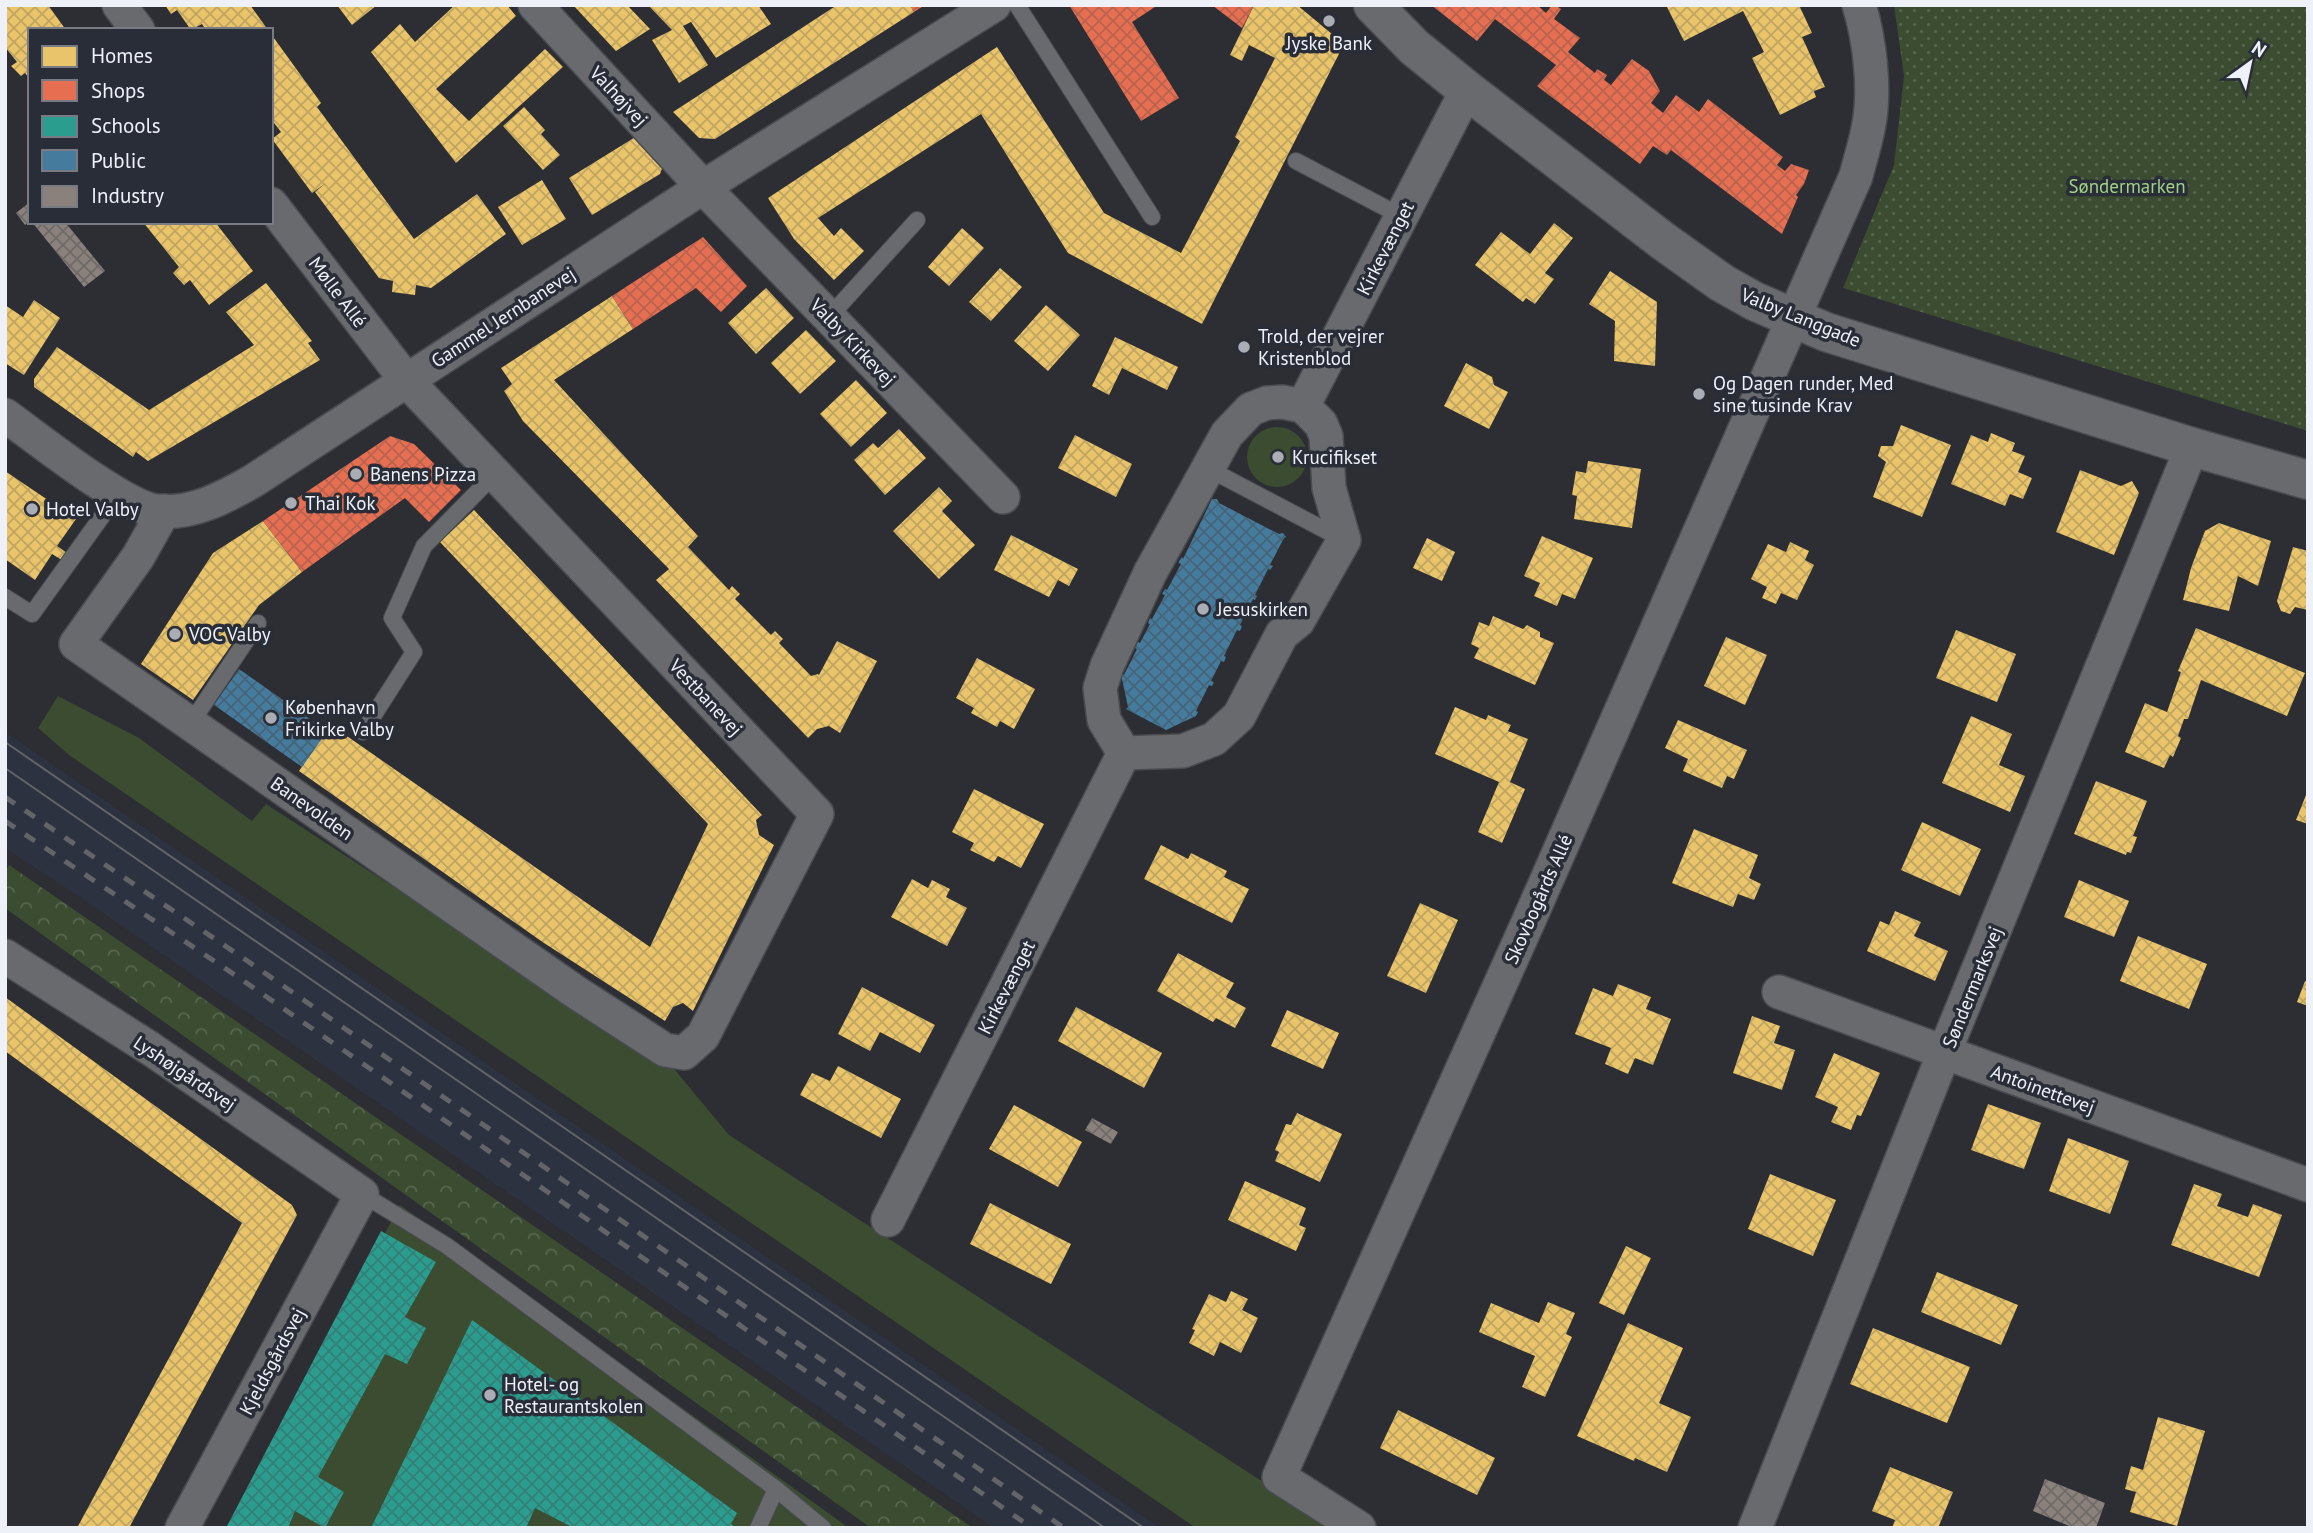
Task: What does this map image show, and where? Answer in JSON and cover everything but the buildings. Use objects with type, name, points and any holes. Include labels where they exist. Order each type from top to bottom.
[{"type":"street","points":[[119,5],[136,28]]},
{"type":"street","name":"Valhøjvej","points":[[535,5],[703,187]]},
{"type":"street","name":"Gammel Jernbanevej","points":[[5,415],[118,494],[154,510],[185,510],[218,501],[253,481],[703,187],[994,5]]},
{"type":"street","name":"Valby Langgade","points":[[1373,5],[1414,47],[1467,90],[1662,241],[1722,284],[1826,332],[2192,447],[2308,480]]},
{"type":"street","name":"Skovbogårds Allé","points":[[1359,1528],[1279,1477],[1525,929],[1856,176],[1869,128],[1871,77],[1865,23],[1859,5]]},
{"type":"street","name":"Kirkevænget","points":[[1303,406],[1467,90]]},
{"type":"street","name":"Valby Kirkevej","points":[[703,187],[1003,497]]},
{"type":"street","name":"Mølle Allé","points":[[273,207],[406,380]]},
{"type":"street","name":"Vestbanevej","points":[[406,380],[817,814],[703,1036],[684,1053]]},
{"type":"street","points":[[1282,402],[1303,406],[1321,424],[1326,436],[1329,488],[1344,540],[1298,621],[1282,634],[1239,716],[1214,739],[1183,751],[1124,753],[1104,720],[1100,688],[1107,666],[1150,573],[1227,434],[1251,409],[1267,403],[1282,402]]},
{"type":"street","name":"Søndermarksvej","points":[[1755,1528],[1944,1054],[2192,447]]},
{"type":"street","name":"Banevolden","points":[[164,511],[138,558],[76,645],[574,991],[665,1050],[684,1053]]},
{"type":"street","name":"Kirkevænget","points":[[888,1220],[1124,753]]},
{"type":"street","name":"Lyshøjgårdsvej","points":[[5,956],[150,1049],[362,1194]]},
{"type":"street","name":"Antoinettevej","points":[[1779,992],[2308,1185]]},
{"type":"street","name":"Kjeldsgårdsvej","points":[[182,1528],[362,1194]]},
{"type":"lane","points":[[1017,5],[1152,217]]},
{"type":"lane","points":[[1296,161],[1401,216]]},
{"type":"lane","points":[[828,317],[917,220]]},
{"type":"lane","points":[[1209,469],[1344,540]]},
{"type":"lane","points":[[363,732],[414,652],[392,618],[424,546],[495,474]]},
{"type":"lane","points":[[5,597],[32,614],[118,494]]},
{"type":"lane","points":[[191,723],[258,623]]},
{"type":"lane","points":[[362,1194],[447,1246],[776,1489],[823,1528]]},
{"type":"lane","points":[[758,1528],[776,1489]]},
{"type":"shaded area","points":[[5,732],[1160,1528],[994,1528],[5,848]]},
{"type":"green space","name":"Søndermarken","points":[[1894,5],[2308,5],[2308,431],[1843,288],[1894,165],[1904,76]]},
{"type":"green space","points":[[1277,427],[1294,432],[1302,440],[1307,457],[1302,474],[1294,482],[1277,487],[1260,482],[1252,474],[1247,457],[1252,440],[1260,432]]},
{"type":"green space","points":[[58,696],[139,738],[252,821],[266,804],[675,1070],[729,1135],[1334,1528],[1196,1528],[69,755],[38,728]]},
{"type":"green space","points":[[9,865],[973,1528],[871,1528],[5,908],[5,872]]},
{"type":"green space","name":"Hotel- og Restaurantskolen","points":[[400,1205],[849,1528],[228,1528]]},
{"type":"tram line","points":[[5,742],[1144,1528]]},
{"type":"tram line","points":[[5,768],[1105,1528]]},
{"type":"railway","points":[[5,797],[246,960],[1064,1528]]},
{"type":"railway","points":[[5,821],[235,975],[1032,1528]]},
{"type":"place","name":"Jyske Bank","points":[[1329,21]]},
{"type":"place","name":"Trold, der vejrer Kristenblod","points":[[1244,347]]},
{"type":"place","name":"Og Dagen runder, Med sine tusinde Krav","points":[[1699,394]]},
{"type":"place","name":"Krucifikset","points":[[1278,457]]},
{"type":"place","name":"Banens Pizza","points":[[356,474]]},
{"type":"place","name":"Thai Kok","points":[[291,503]]},
{"type":"place","name":"Hotel Valby","points":[[32,509]]},
{"type":"place","name":"Jesuskirken","points":[[1203,609]]},
{"type":"place","name":"VOC Valby","points":[[175,634]]},
{"type":"place","name":"København Frikirke Valby","points":[[271,718]]},
{"type":"place","name":"Hotel- og Restaurantskolen","points":[[490,1395]]}]
